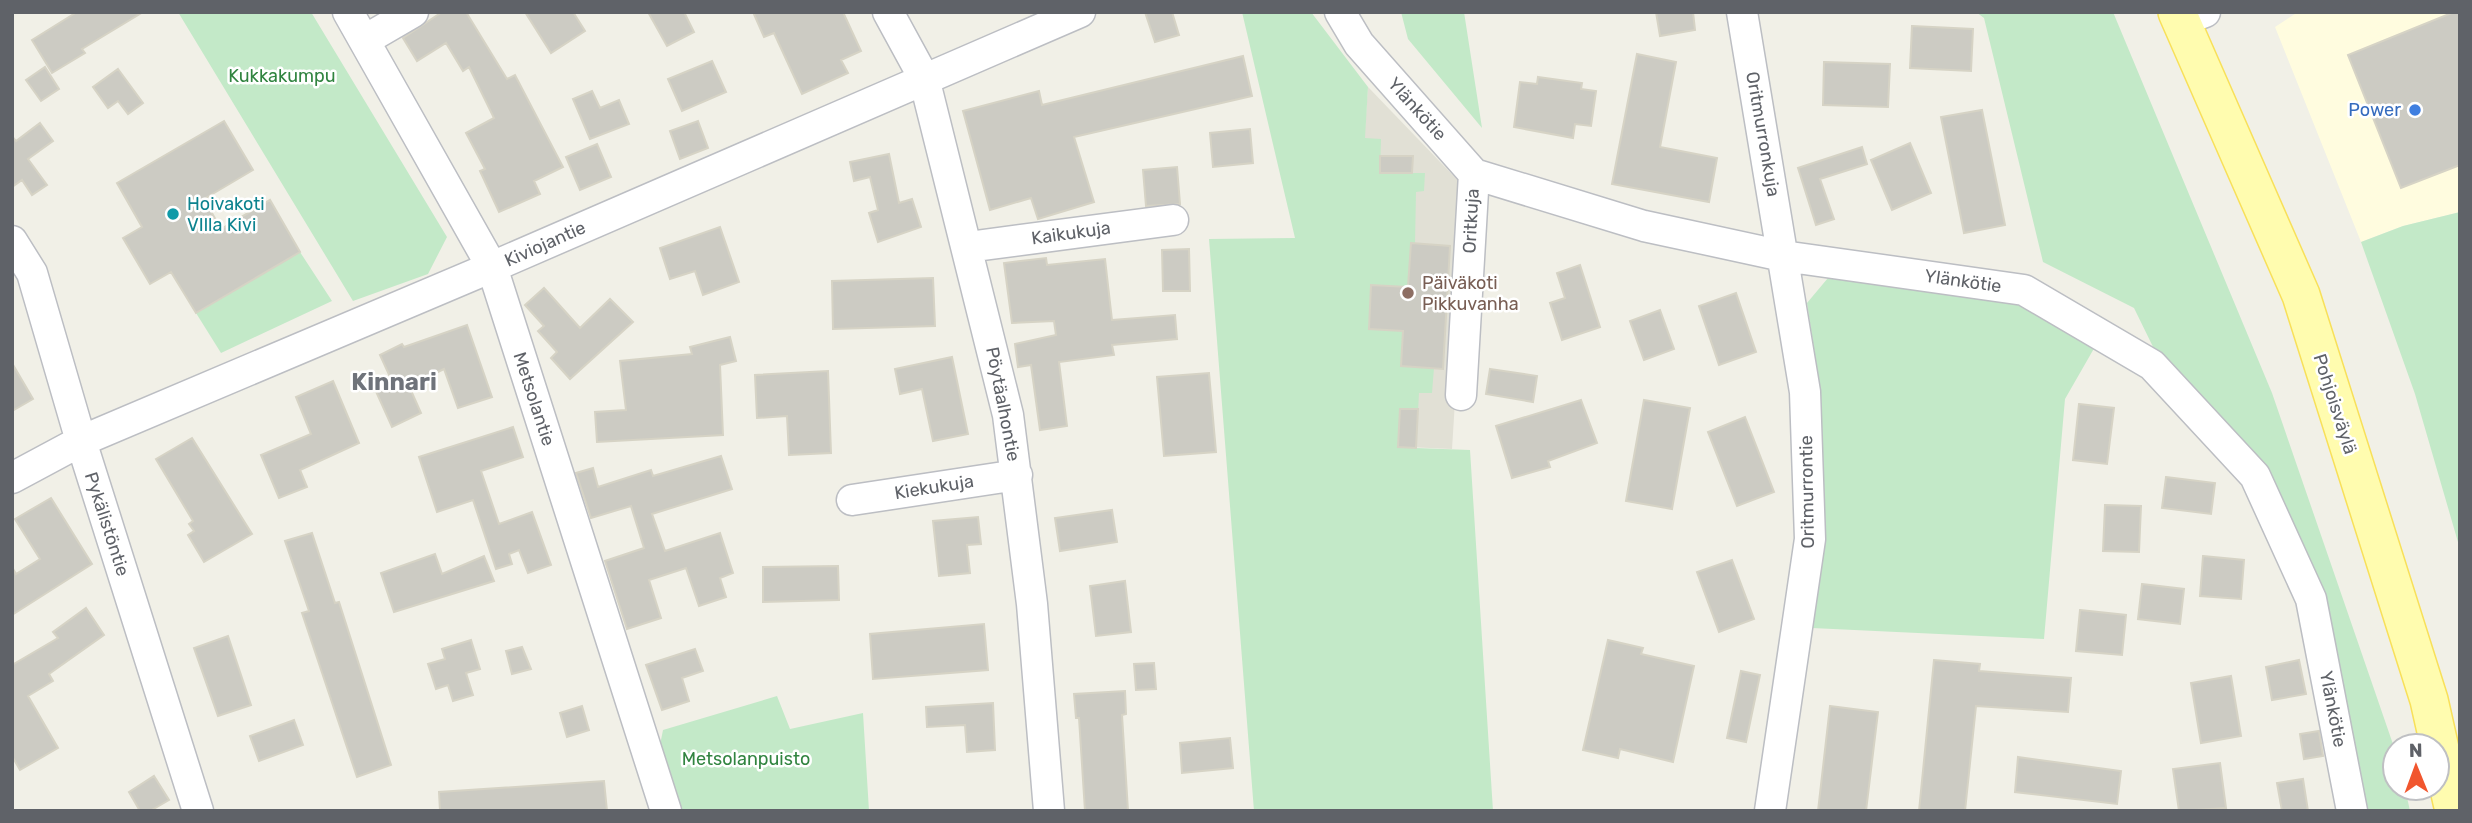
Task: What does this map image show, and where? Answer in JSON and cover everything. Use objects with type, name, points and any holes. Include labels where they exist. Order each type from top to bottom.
[{"type":"main road","name":"Pohjoisväylä","points":[[2187,15],[2301,295],[2429,700],[2454,811]]},
{"type":"street","name":"Metsolantie","points":[[348,12],[492,267],[666,811]]},
{"type":"street","points":[[365,40],[413,12]]},
{"type":"street","name":"Pöytäalhontie","points":[[888,12],[924,78],[1008,415],[1032,604],[1049,811]]},
{"type":"street","name":"Kiviojantie","points":[[12,478],[81,441],[492,267],[1080,12]]},
{"type":"street","name":"Ylänkötie","points":[[1340,12],[1359,44],[1474,174],[1644,226],[1783,256],[2024,290],[2152,365],[2255,476],[2311,599],[2352,811]]},
{"type":"street","name":"Oritmurronkuja","points":[[1742,12],[1783,256]]},
{"type":"street","name":"Oritkuja","points":[[1461,395],[1474,174]]},
{"type":"street","name":"Kaikukuja","points":[[968,247],[1173,220]]},
{"type":"street","name":"Pykälistöntie","points":[[12,240],[32,274],[81,441],[198,811]]},
{"type":"street","name":"Oritmurrontie","points":[[1770,811],[1810,539],[1805,392],[1783,256]]},
{"type":"street","name":"Kiekukuja","points":[[852,500],[1017,475]]},
{"type":"shaded area","points":[[2298,12],[2460,12],[2460,212],[2403,226],[2361,242],[2275,27]]},
{"type":"shaded area","name":"Päiväkoti Pikkuvanha","points":[[1368,87],[1468,191],[1452,449],[1342,444]]},
{"type":"green space","name":"Kukkakumpu","points":[[178,12],[311,12],[447,237],[428,274],[353,301]]},
{"type":"green space","points":[[1242,12],[1311,12],[1368,87],[1365,138],[1381,139],[1380,173],[1425,173],[1424,191],[1416,192],[1415,244],[1411,244],[1408,287],[1371,285],[1369,329],[1403,331],[1401,366],[1434,368],[1432,393],[1419,393],[1416,448],[1470,450],[1493,811],[1254,811],[1209,239],[1295,238]]},
{"type":"green space","points":[[1401,12],[1464,12],[1482,128],[1408,39]]},
{"type":"green space","points":[[1976,12],[2113,12],[2272,393],[2389,732],[2381,732],[2381,802],[2408,802],[2410,811],[2366,811],[2323,595],[2158,357],[2134,308],[2043,262],[1984,18]]},
{"type":"green space","points":[[2460,212],[2460,549],[2415,394],[2361,242],[2403,226]]},
{"type":"green space","points":[[300,252],[332,301],[221,353],[196,313]]},
{"type":"green space","points":[[1833,272],[2021,296],[2096,345],[2065,399],[2044,639],[1812,628],[1825,541],[1820,389],[1807,303]]},
{"type":"green space","name":"Metsolanpuisto","points":[[777,696],[790,729],[863,713],[869,811],[676,811],[658,755],[663,730]]},
{"type":"building","points":[[77,12],[143,12],[82,49],[85,53],[52,73],[32,40]]},
{"type":"building","points":[[442,12],[466,12],[507,79],[515,75],[563,167],[534,181],[540,194],[499,212],[480,171],[485,169],[466,133],[494,118],[469,67],[463,71],[446,43],[417,61],[403,38]]},
{"type":"building","points":[[525,12],[573,12],[585,31],[551,53]]},
{"type":"building","points":[[648,12],[684,12],[694,32],[667,46]]},
{"type":"building","points":[[753,12],[843,12],[861,51],[841,60],[848,73],[802,94],[774,33],[764,37]]},
{"type":"building","points":[[1145,12],[1172,12],[1179,35],[1155,42]]},
{"type":"building","points":[[1656,12],[1693,12],[1695,30],[1660,36]]},
{"type":"building","name":"Power","points":[[2454,12],[2460,12],[2460,165],[2401,188],[2348,55]]},
{"type":"building","points":[[1912,26],[1973,29],[1971,71],[1910,68]]},
{"type":"building","points":[[1637,54],[1676,62],[1660,147],[1717,158],[1709,202],[1612,184]]},
{"type":"building","points":[[1243,56],[1252,96],[1074,137],[1094,202],[1038,219],[1031,198],[990,210],[963,111],[1039,91],[1042,105]]},
{"type":"building","points":[[712,61],[726,92],[682,111],[668,79]]},
{"type":"building","points":[[1824,62],[1890,64],[1888,107],[1823,105]]},
{"type":"building","points":[[45,67],[59,89],[41,101],[26,80]]},
{"type":"building","points":[[118,69],[143,103],[128,114],[118,101],[108,108],[93,87]]},
{"type":"building","points":[[1538,77],[1582,83],[1581,89],[1596,91],[1591,126],[1575,124],[1573,138],[1514,127],[1520,82],[1537,84]]},
{"type":"building","points":[[592,91],[600,108],[619,100],[629,124],[590,139],[573,99]]},
{"type":"building","points":[[1982,110],[2005,225],[1964,233],[1941,117]]},
{"type":"building","name":"Hoivakoti VIlla Kivi","points":[[224,121],[253,170],[204,199],[221,229],[270,200],[300,252],[196,313],[171,272],[150,284],[123,238],[142,227],[117,183]]},
{"type":"building","points":[[698,121],[708,148],[680,159],[670,131]]},
{"type":"building","points":[[40,123],[53,141],[28,159],[47,185],[32,195],[22,180],[12,187],[12,136],[16,141]]},
{"type":"building","points":[[1250,129],[1253,163],[1213,167],[1210,133]]},
{"type":"building","points":[[1910,143],[1931,193],[1892,210],[1871,160]]},
{"type":"building","points":[[597,144],[611,177],[580,190],[566,157]]},
{"type":"building","points":[[1862,147],[1867,164],[1820,179],[1834,219],[1816,225],[1798,168]]},
{"type":"building","points":[[889,154],[899,203],[912,199],[921,227],[878,242],[869,213],[878,210],[870,177],[854,181],[850,162]]},
{"type":"building","points":[[1380,156],[1413,156],[1412,173],[1380,173]]},
{"type":"building","points":[[1177,167],[1180,204],[1146,206],[1143,170]]},
{"type":"building","points":[[720,227],[739,282],[703,295],[695,271],[670,279],[660,248]]},
{"type":"building","points":[[1411,243],[1450,246],[1443,369],[1401,366],[1403,331],[1369,329],[1371,285],[1408,287]]},
{"type":"building","points":[[1189,249],[1190,291],[1163,291],[1162,250]]},
{"type":"building","points":[[1046,258],[1047,265],[1105,259],[1112,320],[1175,315],[1177,339],[1112,345],[1114,355],[1059,362],[1067,426],[1040,430],[1031,365],[1018,367],[1015,344],[1056,335],[1054,321],[1012,323],[1004,263]]},
{"type":"building","points":[[1580,265],[1600,327],[1562,340],[1550,303],[1565,298],[1557,273]]},
{"type":"building","points":[[933,278],[935,326],[833,329],[832,281]]},
{"type":"building","points":[[544,288],[580,328],[610,299],[633,322],[570,379],[551,358],[557,352],[538,331],[544,326],[525,305]]},
{"type":"building","points":[[1736,293],[1756,352],[1719,365],[1699,306]]},
{"type":"building","points":[[1660,310],[1674,349],[1644,360],[1630,321]]},
{"type":"building","points":[[467,325],[492,397],[458,408],[444,369],[409,386],[421,413],[392,427],[374,387],[391,379],[380,355],[402,344],[404,347]]},
{"type":"building","points":[[730,337],[736,361],[720,365],[723,435],[597,442],[595,412],[626,410],[620,361],[692,354],[690,347]]},
{"type":"building","points":[[952,357],[968,434],[933,441],[922,389],[900,394],[895,369]]},
{"type":"building","points":[[12,363],[33,399],[12,411]]},
{"type":"building","points":[[1490,369],[1537,376],[1533,402],[1486,394]]},
{"type":"building","points":[[828,371],[831,453],[789,455],[787,416],[757,418],[755,375]]},
{"type":"building","points":[[1209,373],[1216,452],[1164,456],[1157,377]]},
{"type":"building","points":[[333,381],[359,443],[300,470],[307,487],[279,498],[261,455],[311,434],[296,397]]},
{"type":"building","points":[[1581,400],[1597,443],[1548,461],[1550,467],[1512,478],[1496,426]]},
{"type":"building","points":[[1644,400],[1690,408],[1672,509],[1626,501]]},
{"type":"building","points":[[2079,404],[2114,408],[2107,464],[2073,460]]},
{"type":"building","points":[[1400,409],[1418,409],[1416,448],[1398,447]]},
{"type":"building","points":[[1745,417],[1774,492],[1737,506],[1708,432]]},
{"type":"building","points":[[513,427],[523,457],[481,471],[499,524],[532,512],[551,565],[528,573],[519,550],[509,554],[512,564],[496,569],[473,500],[437,512],[419,457]]},
{"type":"building","points":[[192,438],[252,534],[204,562],[188,535],[194,531],[189,524],[193,521],[156,459]]},
{"type":"building","points":[[721,456],[732,489],[652,514],[665,551],[720,533],[733,573],[720,578],[726,597],[699,606],[686,568],[649,580],[661,618],[627,629],[605,561],[644,548],[631,506],[591,518],[576,473],[593,468],[598,487],[651,470],[653,476]]},
{"type":"building","points":[[2166,477],[2215,483],[2211,514],[2162,508]]},
{"type":"building","points":[[51,498],[92,564],[12,615],[12,567],[16,574],[40,559],[15,519]]},
{"type":"building","points":[[2105,505],[2141,506],[2139,552],[2103,551]]},
{"type":"building","points":[[1112,510],[1117,542],[1060,551],[1055,518]]},
{"type":"building","points":[[978,517],[981,544],[967,545],[970,573],[939,576],[933,521]]},
{"type":"building","points":[[312,533],[335,603],[339,602],[391,765],[357,777],[302,613],[309,611],[285,541]]},
{"type":"building","points":[[435,554],[442,574],[484,556],[494,581],[394,612],[381,573]]},
{"type":"building","points":[[2203,556],[2244,560],[2241,599],[2200,596]]},
{"type":"building","points":[[1732,560],[1754,619],[1719,632],[1697,572]]},
{"type":"building","points":[[838,566],[839,600],[763,602],[763,567]]},
{"type":"building","points":[[1125,581],[1131,632],[1096,636],[1090,586]]},
{"type":"building","points":[[2142,584],[2184,589],[2180,624],[2138,619]]},
{"type":"building","points":[[86,608],[104,635],[49,674],[53,681],[28,696],[58,748],[20,770],[12,756],[12,665],[58,638],[53,632]]},
{"type":"building","points":[[2080,610],[2126,615],[2122,655],[2076,651]]},
{"type":"building","points":[[984,624],[988,670],[873,679],[870,634]]},
{"type":"building","points":[[228,636],[251,705],[218,716],[194,648]]},
{"type":"building","points":[[471,640],[480,669],[466,673],[473,695],[453,701],[448,685],[436,689],[428,664],[445,659],[442,649]]},
{"type":"building","points":[[1608,640],[1643,648],[1641,654],[1694,666],[1673,762],[1620,749],[1618,758],[1583,750]]},
{"type":"building","points":[[522,647],[531,669],[512,674],[506,651]]},
{"type":"building","points":[[695,649],[703,671],[682,678],[689,701],[662,710],[646,665]]},
{"type":"building","points":[[1934,660],[1980,664],[1979,671],[2071,678],[2068,712],[1976,706],[1965,811],[1919,811]]},
{"type":"building","points":[[2299,660],[2306,694],[2272,700],[2266,667]]},
{"type":"building","points":[[1154,663],[1156,689],[1136,690],[1134,664]]},
{"type":"building","points":[[1741,671],[1760,675],[1746,742],[1727,738]]},
{"type":"building","points":[[2231,676],[2241,736],[2201,743],[2191,683]]},
{"type":"building","points":[[1125,691],[1126,714],[1122,715],[1128,811],[1085,811],[1079,718],[1076,718],[1074,694]]},
{"type":"building","points":[[993,703],[995,750],[967,752],[965,725],[927,727],[926,707]]},
{"type":"building","points":[[582,706],[589,730],[567,737],[560,713]]},
{"type":"building","points":[[1830,706],[1878,712],[1866,811],[1818,811]]},
{"type":"building","points":[[294,720],[303,745],[259,761],[250,736]]},
{"type":"building","points":[[2319,731],[2323,756],[2304,759],[2300,734]]},
{"type":"building","points":[[1230,738],[1233,768],[1182,773],[1180,743]]},
{"type":"building","points":[[2018,757],[2121,771],[2117,804],[2015,792]]},
{"type":"building","points":[[2220,763],[2226,808],[2179,811],[2173,769]]},
{"type":"building","points":[[154,776],[169,800],[150,811],[140,811],[129,792]]},
{"type":"building","points":[[2303,779],[2308,811],[2282,811],[2277,783]]},
{"type":"building","points":[[604,781],[607,811],[440,811],[439,792]]},
{"type":"place","name":"Power","points":[[2415,110]]},
{"type":"place","name":"Hoivakoti VIlla Kivi","points":[[173,214]]},
{"type":"place","name":"Päiväkoti Pikkuvanha","points":[[1408,293]]},
{"type":"district","name":"Kinnari","points":[[394,382]]}]
